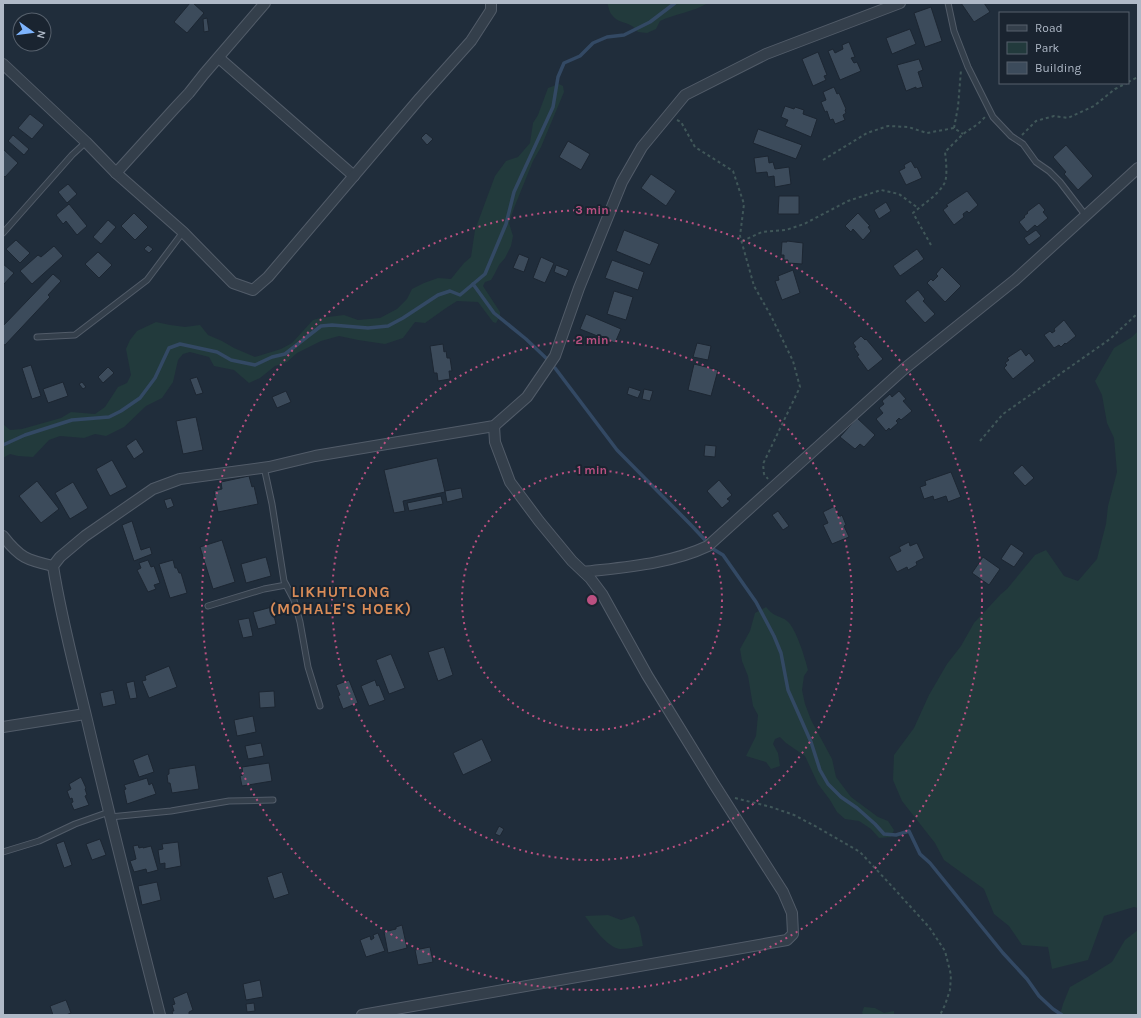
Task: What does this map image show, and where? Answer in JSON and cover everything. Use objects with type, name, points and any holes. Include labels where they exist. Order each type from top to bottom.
[{"type":"street","points":[[116,173],[174,108],[190,93],[204,74],[265,3]]},
{"type":"street","points":[[3,64],[86,142],[116,173],[183,232],[233,283],[253,290],[268,277],[420,98],[471,41],[491,10],[491,3]]},
{"type":"street","points":[[52,566],[60,557],[85,536],[153,489],[180,479],[264,467],[315,456],[494,426],[527,397],[555,356],[579,288],[622,182],[642,147],[685,95],[766,54],[900,3]]},
{"type":"street","points":[[219,58],[354,176]]},
{"type":"street","points":[[584,572],[636,566],[693,553],[708,546],[904,369],[1015,280],[1086,217],[1138,168]]},
{"type":"street","points":[[362,1015],[788,940],[793,934],[792,913],[783,892],[720,794],[648,676],[602,594],[590,578],[572,561],[539,521],[510,482],[495,442],[494,426]]},
{"type":"street","points":[[3,536],[14,550],[28,560],[52,566]]},
{"type":"street","points":[[52,566],[57,594],[109,814],[160,1015]]},
{"type":"street","points":[[3,727],[85,714]]},
{"type":"lane","points":[[948,3],[954,31],[967,63],[990,111],[997,122],[1011,136],[1024,144],[1036,162],[1049,171],[1060,182],[1086,217]]},
{"type":"lane","points":[[3,233],[67,161],[86,142]]},
{"type":"lane","points":[[37,337],[74,335],[147,280],[183,232]]},
{"type":"lane","points":[[264,467],[272,504],[284,581],[294,600],[300,622],[308,667],[320,706]]},
{"type":"lane","points":[[208,606],[264,589],[286,585]]},
{"type":"lane","points":[[3,852],[39,841],[75,824],[109,814],[171,811],[230,801],[273,800]]},
{"type":"path","points":[[954,128],[958,107],[960,70],[967,63]]},
{"type":"path","points":[[1129,82],[1138,77]]},
{"type":"path","points":[[1017,140],[1036,121],[1054,116],[1068,118],[1094,106],[1116,89],[1125,84]]},
{"type":"path","points":[[931,245],[913,213],[945,184],[945,152],[963,134],[978,124],[990,111]]},
{"type":"path","points":[[670,114],[681,122],[695,147],[733,171],[744,204],[740,236],[754,286],[771,316],[793,361],[800,387],[764,464],[764,474],[773,486]]},
{"type":"path","points":[[824,160],[867,134],[888,126],[908,127],[927,133],[954,128],[963,134]]},
{"type":"path","points":[[742,241],[762,232],[786,230],[804,224],[848,201],[882,190],[899,194],[918,208]]},
{"type":"path","points":[[980,441],[1004,414],[1110,339],[1138,313]]},
{"type":"path","points":[[720,794],[771,807],[794,815],[860,852],[929,927],[945,951],[952,975],[950,990],[940,1015]]},
{"type":"green space","points":[[607,3],[708,3],[696,9],[660,21],[656,29],[647,33],[638,32],[632,26],[615,18],[610,12]]},
{"type":"green space","points":[[559,84],[563,86],[564,92],[541,147],[533,161],[509,223],[513,236],[511,246],[491,280],[485,282],[483,286],[500,312],[500,316],[496,323],[493,322],[478,302],[457,301],[425,323],[415,322],[403,338],[385,344],[339,336],[321,341],[297,353],[287,362],[275,366],[260,378],[249,383],[234,370],[214,366],[209,357],[190,352],[183,354],[178,360],[173,382],[162,398],[146,406],[124,427],[106,436],[95,434],[84,438],[60,436],[49,440],[33,457],[10,454],[3,458],[3,424],[10,430],[22,429],[61,418],[71,412],[95,414],[105,407],[118,387],[127,383],[131,375],[126,349],[130,340],[137,331],[156,322],[185,327],[200,325],[208,335],[255,357],[281,349],[292,343],[313,320],[344,315],[358,320],[380,318],[397,309],[407,299],[412,289],[438,278],[451,279],[471,257],[475,230],[495,176],[506,161],[518,157],[530,143],[533,123],[538,115],[548,88]]},
{"type":"green space","points":[[1138,331],[1138,908],[1134,907],[1104,916],[1088,960],[1052,969],[1048,947],[1022,945],[1009,926],[994,914],[984,889],[944,860],[935,843],[902,801],[893,780],[894,755],[914,728],[929,695],[974,623],[1007,589],[1035,555],[1046,550],[1064,576],[1078,581],[1097,559],[1117,472],[1114,438],[1107,423],[1102,395],[1095,381],[1114,348],[1132,337]]},
{"type":"green space","points":[[766,607],[774,614],[787,621],[797,636],[808,670],[804,676],[802,690],[805,704],[811,720],[832,759],[836,777],[851,797],[878,817],[888,821],[894,830],[891,837],[879,838],[871,829],[859,821],[845,819],[837,812],[818,784],[805,756],[780,737],[775,739],[773,744],[778,753],[780,766],[771,769],[766,762],[746,756],[756,736],[758,715],[753,706],[748,676],[742,661],[740,649],[750,631],[755,613]]},
{"type":"green space","points":[[608,915],[621,920],[634,916],[639,926],[643,946],[623,949],[615,948],[605,941],[585,916]]},
{"type":"green space","points":[[1138,930],[1138,1015],[1060,1015],[1070,987],[1112,962],[1125,940]]},
{"type":"green space","points":[[864,1007],[875,1008],[884,1013],[894,1011],[894,1015],[864,1015],[862,1013]]},
{"type":"building","points":[[190,3],[193,3],[204,13],[187,33],[174,22]]},
{"type":"building","points":[[961,3],[984,3],[990,12],[974,22]]},
{"type":"building","points":[[931,7],[942,41],[925,47],[914,13]]},
{"type":"building","points":[[207,18],[209,31],[204,32],[203,19]]},
{"type":"building","points":[[910,29],[916,44],[892,54],[886,38]]},
{"type":"building","points":[[849,42],[855,57],[851,58],[854,63],[857,62],[861,71],[840,80],[828,51],[833,49],[835,53],[843,49],[842,45]]},
{"type":"building","points":[[818,52],[827,75],[824,76],[826,80],[813,86],[802,59]]},
{"type":"building","points":[[919,59],[923,70],[918,72],[923,87],[916,89],[916,87],[906,91],[897,65]]},
{"type":"building","points":[[834,87],[837,94],[839,93],[846,109],[846,113],[843,115],[845,120],[835,124],[833,119],[830,120],[827,111],[825,112],[821,102],[826,100],[823,92]]},
{"type":"building","points":[[785,106],[804,110],[803,114],[817,119],[811,137],[785,126],[788,120],[781,117]]},
{"type":"building","points":[[30,114],[44,125],[32,139],[18,128]]},
{"type":"building","points":[[758,129],[802,145],[796,159],[753,143]]},
{"type":"building","points":[[426,133],[433,139],[427,145],[421,138]]},
{"type":"building","points":[[13,135],[29,149],[24,155],[8,141]]},
{"type":"building","points":[[568,141],[590,154],[581,170],[559,157]]},
{"type":"building","points":[[1066,145],[1093,176],[1078,190],[1064,174],[1066,172],[1053,157]]},
{"type":"building","points":[[3,149],[18,163],[5,177],[3,175]]},
{"type":"building","points":[[768,156],[769,163],[773,162],[775,169],[789,167],[791,184],[775,187],[774,176],[768,177],[767,172],[756,173],[754,158]]},
{"type":"building","points":[[911,161],[915,168],[917,167],[922,178],[906,185],[899,171],[905,168],[904,165]]},
{"type":"building","points":[[651,174],[676,191],[666,206],[641,188]]},
{"type":"building","points":[[68,184],[77,194],[67,203],[58,192]]},
{"type":"building","points":[[967,191],[978,205],[969,213],[967,211],[963,214],[964,217],[954,225],[943,210],[948,206],[946,205]]},
{"type":"building","points":[[779,196],[799,196],[799,214],[778,214]]},
{"type":"building","points":[[886,202],[891,211],[879,219],[874,210]]},
{"type":"building","points":[[1039,203],[1045,210],[1043,212],[1048,218],[1037,227],[1035,225],[1027,232],[1019,222],[1025,217],[1024,216],[1028,213],[1027,212]]},
{"type":"building","points":[[69,204],[87,226],[77,235],[66,221],[63,224],[56,215]]},
{"type":"building","points":[[134,213],[148,227],[135,240],[121,226]]},
{"type":"building","points":[[858,213],[870,226],[868,227],[871,231],[863,240],[853,229],[851,232],[845,226]]},
{"type":"building","points":[[108,220],[116,227],[101,244],[93,237]]},
{"type":"building","points":[[624,230],[659,244],[650,265],[616,251]]},
{"type":"building","points":[[1036,230],[1041,236],[1029,245],[1024,238]]},
{"type":"building","points":[[16,240],[30,253],[20,263],[6,249]]},
{"type":"building","points":[[787,241],[803,243],[802,264],[788,263],[788,260],[784,260],[784,255],[781,255],[782,242]]},
{"type":"building","points":[[148,245],[153,249],[149,253],[144,249]]},
{"type":"building","points":[[54,246],[63,256],[32,284],[20,271],[38,255],[41,257]]},
{"type":"building","points":[[917,249],[924,259],[900,276],[893,266]]},
{"type":"building","points":[[98,252],[112,265],[99,278],[85,264]]},
{"type":"building","points":[[519,254],[529,258],[524,272],[513,268]]},
{"type":"building","points":[[541,257],[554,263],[545,283],[533,278]]},
{"type":"building","points":[[612,260],[644,272],[638,290],[605,278]]},
{"type":"building","points":[[3,264],[14,273],[4,284],[3,283]]},
{"type":"building","points":[[556,265],[569,270],[566,277],[554,272]]},
{"type":"building","points":[[942,267],[961,286],[945,302],[927,283],[931,279],[933,281],[938,276],[936,274]]},
{"type":"building","points":[[793,270],[800,293],[782,300],[775,281],[779,280],[778,276]]},
{"type":"building","points":[[53,274],[61,281],[48,295],[50,297],[5,345],[3,344],[3,326]]},
{"type":"building","points":[[918,290],[925,299],[923,301],[935,314],[925,323],[905,301]]},
{"type":"building","points":[[614,291],[633,297],[626,320],[607,314]]},
{"type":"building","points":[[586,314],[621,329],[615,343],[580,329]]},
{"type":"building","points":[[1064,320],[1076,336],[1061,347],[1059,345],[1054,348],[1044,335],[1050,331],[1052,333],[1055,331],[1054,329]]},
{"type":"building","points":[[861,336],[865,340],[866,339],[883,359],[868,371],[857,356],[859,355],[854,348],[856,347],[853,343]]},
{"type":"building","points":[[697,343],[711,346],[708,360],[693,357]]},
{"type":"building","points":[[443,344],[444,352],[446,351],[447,358],[450,358],[452,371],[449,371],[450,379],[438,381],[437,373],[434,373],[430,346]]},
{"type":"building","points":[[1021,349],[1026,356],[1029,353],[1035,361],[1013,379],[1004,368],[1007,365],[1005,363],[1009,360],[1007,358]]},
{"type":"building","points":[[694,364],[718,370],[711,396],[688,390]]},
{"type":"building","points":[[31,365],[41,396],[32,399],[22,368]]},
{"type":"building","points":[[108,367],[114,373],[103,383],[98,377]]},
{"type":"building","points":[[197,377],[203,393],[196,395],[190,379]]},
{"type":"building","points":[[63,382],[68,396],[48,403],[43,389]]},
{"type":"building","points":[[82,382],[86,387],[83,389],[79,384]]},
{"type":"building","points":[[629,387],[641,391],[638,398],[627,394]]},
{"type":"building","points":[[644,389],[653,391],[650,401],[642,399]]},
{"type":"building","points":[[286,391],[291,402],[277,408],[272,397]]},
{"type":"building","points":[[899,391],[906,399],[903,401],[912,411],[901,420],[899,418],[896,421],[898,423],[890,430],[889,428],[886,431],[876,419],[883,413],[879,408],[884,404],[882,401],[890,394],[892,397]]},
{"type":"building","points":[[196,417],[203,450],[183,454],[176,421]]},
{"type":"building","points":[[857,418],[875,435],[864,447],[860,444],[855,449],[840,437]]},
{"type":"building","points":[[136,439],[144,452],[134,459],[126,446]]},
{"type":"building","points":[[705,445],[716,446],[715,457],[704,456]]},
{"type":"building","points":[[437,458],[445,492],[403,501],[405,511],[394,513],[384,470]]},
{"type":"building","points":[[112,460],[127,487],[110,496],[96,469]]},
{"type":"building","points":[[1022,465],[1034,478],[1025,486],[1013,473]]},
{"type":"building","points":[[951,472],[961,497],[948,502],[946,496],[934,500],[933,496],[924,499],[920,487],[926,485],[925,481]]},
{"type":"building","points":[[249,476],[252,487],[254,486],[258,504],[218,512],[214,491],[222,489],[221,482]]},
{"type":"building","points":[[719,480],[732,495],[727,499],[730,501],[722,508],[707,491]]},
{"type":"building","points":[[37,481],[59,509],[41,523],[19,496]]},
{"type":"building","points":[[73,482],[88,508],[70,519],[55,493]]},
{"type":"building","points":[[461,488],[463,498],[447,502],[445,491]]},
{"type":"building","points":[[441,496],[443,504],[409,511],[407,503]]},
{"type":"building","points":[[171,498],[174,506],[167,509],[164,500]]},
{"type":"building","points":[[835,506],[839,517],[842,515],[846,525],[844,526],[849,537],[832,544],[823,525],[828,523],[823,512]]},
{"type":"building","points":[[778,511],[789,526],[783,530],[772,515]]},
{"type":"building","points":[[132,521],[141,550],[150,547],[152,554],[134,561],[122,525]]},
{"type":"building","points":[[222,540],[235,582],[213,589],[200,547]]},
{"type":"building","points":[[909,542],[910,546],[917,543],[924,558],[916,562],[917,565],[908,570],[907,567],[897,572],[889,557],[901,551],[899,547]]},
{"type":"building","points":[[1011,544],[1024,553],[1014,567],[1001,559]]},
{"type":"building","points":[[266,557],[271,576],[246,583],[241,564]]},
{"type":"building","points":[[983,557],[1000,569],[989,585],[972,573]]},
{"type":"building","points":[[148,560],[151,567],[154,566],[160,583],[154,585],[156,589],[148,592],[137,570],[141,568],[139,563]]},
{"type":"building","points":[[173,560],[175,568],[177,568],[179,573],[181,573],[187,593],[170,598],[159,564]]},
{"type":"building","points":[[272,607],[276,624],[258,629],[253,612]]},
{"type":"building","points":[[249,618],[253,636],[243,638],[238,620]]},
{"type":"building","points":[[444,647],[453,675],[438,681],[428,652]]},
{"type":"building","points":[[391,654],[405,688],[389,694],[376,660]]},
{"type":"building","points":[[169,666],[177,687],[149,698],[142,681],[146,680],[145,676]]},
{"type":"building","points":[[349,680],[358,703],[343,709],[336,685]]},
{"type":"building","points":[[375,680],[377,686],[379,685],[385,700],[369,706],[361,686]]},
{"type":"building","points":[[134,681],[137,698],[130,699],[126,683]]},
{"type":"building","points":[[113,690],[116,704],[103,707],[100,693]]},
{"type":"building","points":[[274,691],[275,707],[260,708],[259,692]]},
{"type":"building","points":[[253,716],[256,732],[237,736],[234,720]]},
{"type":"building","points":[[482,739],[492,761],[463,775],[453,753]]},
{"type":"building","points":[[261,743],[264,756],[248,759],[245,746]]},
{"type":"building","points":[[148,754],[154,772],[139,777],[133,760]]},
{"type":"building","points":[[269,763],[272,781],[242,786],[240,776],[243,775],[242,767]]},
{"type":"building","points":[[195,765],[199,789],[172,793],[167,775],[169,774],[169,769]]},
{"type":"building","points":[[81,777],[86,788],[87,795],[85,796],[89,805],[74,810],[71,803],[73,802],[72,798],[70,799],[67,791],[71,789],[69,784]]},
{"type":"building","points":[[147,778],[149,785],[152,783],[156,794],[127,804],[124,790],[126,789],[124,785]]},
{"type":"building","points":[[499,826],[504,829],[500,836],[495,834]]},
{"type":"building","points":[[100,839],[106,855],[92,860],[86,844]]},
{"type":"building","points":[[64,841],[72,865],[64,868],[56,844]]},
{"type":"building","points":[[178,842],[181,866],[165,869],[165,863],[160,864],[158,850],[163,849],[162,844]]},
{"type":"building","points":[[138,845],[139,848],[151,846],[158,870],[147,873],[146,869],[134,872],[130,861],[136,859],[133,846]]},
{"type":"building","points":[[282,872],[289,894],[274,899],[267,877]]},
{"type":"building","points":[[157,882],[161,900],[142,905],[138,886]]},
{"type":"building","points":[[402,925],[407,948],[388,953],[384,932],[396,929],[396,927]]},
{"type":"building","points":[[378,933],[385,951],[366,957],[360,940],[370,936],[371,940],[374,938],[373,935]]},
{"type":"building","points":[[430,947],[433,962],[418,965],[415,950]]},
{"type":"building","points":[[260,980],[263,997],[246,1000],[243,984]]},
{"type":"building","points":[[187,992],[193,1010],[189,1012],[189,1015],[173,1015],[172,1011],[174,1011],[172,1005],[175,1004],[173,998]]},
{"type":"building","points":[[66,1000],[71,1013],[66,1015],[53,1015],[50,1006]]},
{"type":"building","points":[[254,1003],[255,1011],[247,1012],[246,1004]]},
{"type":"waterway","points":[[3,445],[25,435],[72,420],[109,417],[121,411],[140,398],[155,378],[169,348],[180,344],[217,352],[231,360],[255,365],[272,357],[285,354],[321,326],[332,325],[368,328],[388,326],[438,295],[450,291],[460,295],[485,274],[506,224],[514,192],[553,107],[558,77],[564,63],[580,56],[593,43],[607,37],[624,35],[650,22],[675,3]]},
{"type":"waterway","points":[[473,284],[494,313],[526,339],[546,358]]},
{"type":"waterway","points":[[555,368],[617,450],[706,541]]},
{"type":"waterway","points":[[713,549],[723,555],[756,602],[774,636],[781,653],[788,690],[811,742],[820,770],[828,784],[841,797],[857,808],[875,824],[884,834],[896,835],[909,831],[920,854],[930,863],[1003,953],[1027,979],[1039,996],[1062,1015]]},
{"type":"district","name":"LIKHUTLONG (MOHALE'S HOEK)","points":[[341,600]]}]
